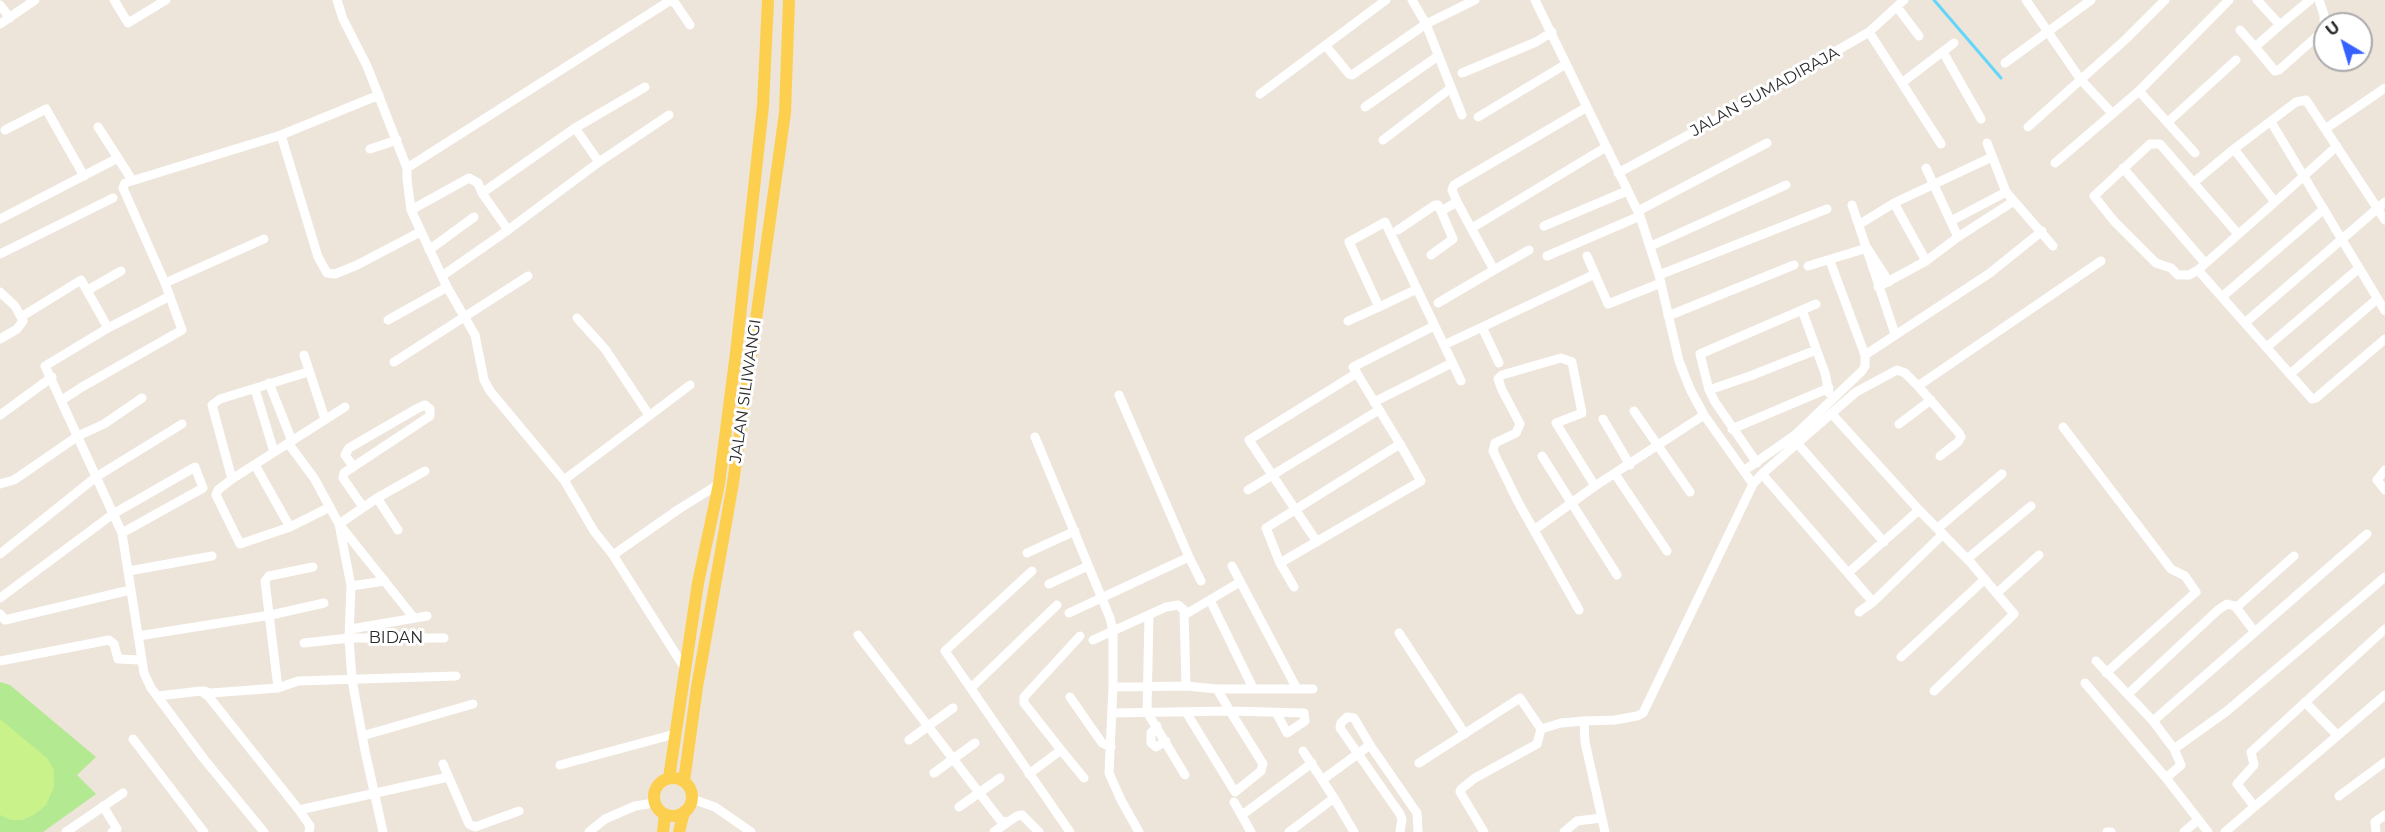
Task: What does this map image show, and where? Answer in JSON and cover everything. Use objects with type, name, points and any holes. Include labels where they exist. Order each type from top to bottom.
[{"type":"main road","name":"JALAN SILIWANGI","points":[[669,778],[698,583],[718,484],[736,353],[763,106],[768,0]]},
{"type":"main road","name":"JALAN SILIWANGI","points":[[684,781],[697,687],[733,483],[785,113],[789,0]]},
{"type":"main road","points":[[669,778],[684,781],[690,787],[692,798],[690,806],[677,816],[665,814],[654,803],[653,795],[656,787],[661,781],[669,778]]},
{"type":"main road","points":[[679,832],[684,812]]},
{"type":"main road","points":[[663,832],[665,814]]},
{"type":"street","points":[[0,24],[35,0]]},
{"type":"street","points":[[114,0],[128,23],[166,0]]},
{"type":"street","points":[[337,0],[343,19],[379,95],[397,140],[407,168],[411,210],[420,232],[475,335],[484,380],[490,391],[564,480],[594,531],[613,555],[684,667]]},
{"type":"street","points":[[407,168],[672,0],[690,25]]},
{"type":"street","points":[[1260,94],[1386,0]]},
{"type":"street","points":[[1412,0],[1426,24],[1462,115]]},
{"type":"street","points":[[1326,46],[1352,75],[1426,24],[1475,0]]},
{"type":"street","points":[[1535,0],[1639,214],[1660,279],[1679,361],[1690,389],[1704,415],[1753,484]]},
{"type":"street","points":[[2005,63],[2091,0]]},
{"type":"street","points":[[2028,127],[2165,0]]},
{"type":"street","points":[[2055,163],[2139,91],[2229,0]]},
{"type":"street","points":[[2258,0],[2280,25]]},
{"type":"street","points":[[2240,30],[2275,71],[2279,70],[2324,30],[2324,15],[2319,0]]},
{"type":"street","points":[[2029,1],[2081,80],[2112,113]]},
{"type":"street","points":[[2255,47],[2307,1]]},
{"type":"street","points":[[1901,3],[1919,36]]},
{"type":"street","name":"JALAN SUMADIRAJA","points":[[1618,173],[1736,109],[1869,32],[1901,3]]},
{"type":"street","points":[[0,5],[10,18]]},
{"type":"street","points":[[1462,72],[1536,42],[1552,32]]},
{"type":"street","points":[[1869,32],[1941,144]]},
{"type":"street","points":[[1903,82],[1954,43]]},
{"type":"street","points":[[1942,52],[1981,119]]},
{"type":"street","points":[[1365,107],[1438,56]]},
{"type":"street","points":[[2168,122],[2236,60]]},
{"type":"street","points":[[1478,117],[1566,64]]},
{"type":"street","points":[[482,193],[575,128],[645,87]]},
{"type":"street","points":[[1383,140],[1451,88]]},
{"type":"street","points":[[2325,129],[2385,88]]},
{"type":"street","points":[[2139,91],[2195,153]]},
{"type":"street","points":[[62,400],[180,332],[182,327],[123,188],[125,183],[244,148],[379,95]]},
{"type":"street","points":[[2193,183],[2234,149],[2301,100],[2306,100],[2381,206],[2385,220]]},
{"type":"street","points":[[1494,270],[1457,202],[1452,190],[1454,185],[1587,107]]},
{"type":"street","points":[[5,130],[46,109],[84,176]]},
{"type":"street","points":[[442,276],[508,230],[598,162],[669,115]]},
{"type":"street","points":[[2271,122],[2385,311]]},
{"type":"street","points":[[98,127],[132,180]]},
{"type":"street","points":[[575,128],[598,162]]},
{"type":"street","points":[[281,135],[318,257],[327,273],[335,274],[357,265],[420,232]]},
{"type":"street","points":[[370,149],[397,140]]},
{"type":"street","points":[[2238,234],[2160,144],[2155,142],[2095,193],[2096,198],[2128,236],[2156,263],[2165,265],[2178,275],[2184,276],[2202,266],[2276,202],[2337,146]]},
{"type":"street","points":[[1547,256],[1639,214],[1767,143]]},
{"type":"street","points":[[1987,143],[2006,192],[2053,246]]},
{"type":"street","points":[[1472,228],[1606,147]]},
{"type":"street","points":[[2234,149],[2276,202]]},
{"type":"street","points":[[1860,224],[1894,203],[1992,157]]},
{"type":"street","points":[[0,219],[118,158]]},
{"type":"street","points":[[1926,168],[1958,237]]},
{"type":"street","points":[[2123,168],[2202,266],[2223,296],[2309,398],[2316,398],[2385,339]]},
{"type":"street","points":[[411,210],[470,178],[478,183],[482,193],[508,230]]},
{"type":"street","points":[[1651,246],[1786,185]]},
{"type":"street","points":[[1544,226],[1627,191]]},
{"type":"street","points":[[1951,221],[2006,192]]},
{"type":"street","points":[[0,254],[113,198]]},
{"type":"street","points":[[1878,287],[1926,261],[1958,237],[2014,201]]},
{"type":"street","points":[[1441,211],[1457,202]]},
{"type":"street","points":[[1894,203],[1926,261]]},
{"type":"street","points":[[1398,230],[1437,205],[1454,238],[1431,255]]},
{"type":"street","points":[[1852,205],[1895,334]]},
{"type":"street","points":[[2246,322],[2381,206]]},
{"type":"street","points":[[1587,256],[1608,304],[1660,279],[1827,209]]},
{"type":"street","points":[[2223,296],[2324,209]]},
{"type":"street","points":[[429,250],[474,217]]},
{"type":"street","points":[[1378,307],[1348,242],[1385,222],[1461,381]]},
{"type":"street","points":[[1866,355],[1990,273],[2042,231]]},
{"type":"street","points":[[165,283],[264,239]]},
{"type":"street","points":[[1808,266],[1867,248]]},
{"type":"street","points":[[1867,248],[1889,282]]},
{"type":"street","points":[[1438,303],[1529,250]]},
{"type":"street","points":[[1745,470],[1795,435],[1862,370],[1866,355],[1830,261]]},
{"type":"street","points":[[1918,386],[2101,261]]},
{"type":"street","points":[[1668,316],[1794,265]]},
{"type":"street","points":[[2268,347],[2358,269]]},
{"type":"street","points":[[88,290],[121,271]]},
{"type":"street","points":[[1444,345],[1595,274]]},
{"type":"street","points":[[394,362],[528,276]]},
{"type":"street","points":[[21,317],[81,280],[108,328]]},
{"type":"street","points":[[388,320],[447,286]]},
{"type":"street","points":[[1348,321],[1417,289]]},
{"type":"street","points":[[0,292],[15,306],[23,321],[17,329],[0,339]]},
{"type":"street","points":[[170,296],[108,328],[45,366],[122,533],[140,660],[144,673],[204,759],[264,832]]},
{"type":"street","points":[[2290,374],[2377,299]]},
{"type":"street","points":[[1757,463],[1732,429],[1709,390],[1699,358],[1702,351],[1816,304]]},
{"type":"street","points":[[1802,310],[1829,388],[1829,401]]},
{"type":"street","points":[[577,318],[605,349],[649,415]]},
{"type":"street","points":[[1281,564],[1421,481],[1353,367],[1434,326]]},
{"type":"street","points":[[1482,327],[1499,363]]},
{"type":"street","points":[[1709,390],[1816,350]]},
{"type":"street","points":[[304,355],[325,419]]},
{"type":"street","points":[[1579,610],[1501,469],[1493,450],[1495,444],[1516,433],[1520,424],[1498,379],[1502,375],[1561,358],[1572,362],[1582,413],[1556,423],[1595,486]]},
{"type":"street","points":[[1248,490],[1377,406],[1452,363]]},
{"type":"street","points":[[1541,729],[1561,723],[1615,720],[1643,713],[1753,484],[1856,392],[1897,370],[1905,373],[1961,437],[1940,456]]},
{"type":"street","points":[[232,479],[212,405],[220,399],[309,372]]},
{"type":"street","points":[[1317,542],[1249,440],[1357,373]]},
{"type":"street","points":[[0,415],[52,377]]},
{"type":"street","points":[[269,384],[290,442],[314,478],[339,524],[414,618]]},
{"type":"street","points":[[564,480],[690,384]]},
{"type":"street","points":[[1732,429],[1829,388]]},
{"type":"street","points":[[255,389],[274,452]]},
{"type":"street","points":[[1119,395],[1201,581]]},
{"type":"street","points":[[0,484],[14,480],[78,436],[104,424],[142,398]]},
{"type":"street","points":[[1899,424],[1931,400]]},
{"type":"street","points":[[353,466],[345,455],[349,448],[418,408],[425,405],[430,409],[430,416],[344,473],[342,478],[363,507]]},
{"type":"street","points":[[330,507],[290,527],[237,543],[227,514],[216,495],[218,490],[232,479],[345,408]]},
{"type":"street","points":[[1634,411],[1690,492]]},
{"type":"street","points":[[1831,413],[1967,559],[2014,614],[1934,691]]},
{"type":"street","points":[[1534,530],[1595,486],[1704,415]]},
{"type":"street","points":[[1603,419],[1630,465]]},
{"type":"street","points":[[0,554],[96,477],[182,424]]},
{"type":"street","points":[[2063,427],[2171,569],[2185,576],[2196,592],[2106,673]]},
{"type":"street","points":[[1035,437],[1110,618],[1113,632],[1110,777],[1120,800],[1140,832]]},
{"type":"street","points":[[1797,443],[1884,542]]},
{"type":"street","points":[[1294,587],[1281,564],[1266,528],[1400,444]]},
{"type":"street","points":[[1542,456],[1617,575]]},
{"type":"street","points":[[255,465],[290,527]]},
{"type":"street","points":[[0,598],[113,514],[195,467],[202,488],[122,533]]},
{"type":"street","points":[[2385,470],[2377,480],[2385,490]]},
{"type":"street","points":[[339,524],[377,498],[425,471]]},
{"type":"street","points":[[1615,474],[1667,551]]},
{"type":"street","points":[[1762,474],[1873,602]]},
{"type":"street","points":[[1859,612],[1873,602],[1940,531],[2002,474]]},
{"type":"street","points":[[613,555],[718,484]]},
{"type":"street","points":[[377,498],[398,530]]},
{"type":"street","points":[[1967,559],[2031,506]]},
{"type":"street","points":[[1848,573],[1919,510]]},
{"type":"street","points":[[339,524],[351,586],[352,680],[383,832]]},
{"type":"street","points":[[1027,553],[1075,531]]},
{"type":"street","points":[[2153,721],[2367,534]]},
{"type":"street","points":[[1997,593],[2039,555]]},
{"type":"street","points":[[129,571],[212,556]]},
{"type":"street","points":[[2235,606],[2294,556]]},
{"type":"street","points":[[1069,613],[1189,557]]},
{"type":"street","points":[[1049,584],[1088,566]]},
{"type":"street","points":[[1232,566],[1297,689]]},
{"type":"street","points":[[278,688],[267,578],[313,567]]},
{"type":"street","points":[[1032,571],[945,649],[948,658],[1070,832]]},
{"type":"street","points":[[2174,749],[2227,711],[2385,577]]},
{"type":"street","points":[[1901,657],[1984,579]]},
{"type":"street","points":[[351,586],[385,581]]},
{"type":"street","points":[[1186,614],[1240,582]]},
{"type":"street","points":[[0,614],[5,620],[130,590]]},
{"type":"street","points":[[1210,600],[1253,688]]},
{"type":"street","points":[[138,636],[271,615],[324,603]]},
{"type":"street","points":[[2128,694],[2227,604],[2235,606],[2254,631]]},
{"type":"street","points":[[971,688],[1057,605]]},
{"type":"street","points":[[1093,640],[1173,605],[1182,606],[1186,614],[1186,686]]},
{"type":"street","points":[[1149,615],[1147,712],[1157,726],[1151,733],[1151,742],[1156,747],[1166,741],[1185,774]]},
{"type":"street","points":[[304,643],[427,616]]},
{"type":"street","points":[[2254,807],[2237,784],[2254,765],[2250,754],[2385,628]]},
{"type":"street","points":[[1398,633],[1465,734]]},
{"type":"street","name":"BIDAN","points":[[350,634],[444,638]]},
{"type":"street","points":[[858,635],[1001,821],[1008,822]]},
{"type":"street","points":[[1080,636],[1023,700],[1084,778]]},
{"type":"street","points":[[0,661],[109,640],[114,644],[118,659],[140,660]]},
{"type":"street","points":[[2096,661],[2153,721],[2174,749],[2181,765],[2166,778]]},
{"type":"street","points":[[158,696],[201,691],[211,693],[278,688],[298,681],[456,676]]},
{"type":"street","points":[[2085,683],[2166,778],[2208,832]]},
{"type":"street","points":[[1113,687],[1313,689]]},
{"type":"street","points":[[1186,712],[1236,792],[1261,771],[1263,764],[1217,689]]},
{"type":"street","points":[[201,691],[209,697],[299,810],[310,826],[309,832]]},
{"type":"street","points":[[2225,832],[2385,695]]},
{"type":"street","points":[[1070,698],[1102,743],[1112,747]]},
{"type":"street","points":[[1419,763],[1520,699],[1541,729],[1537,744],[1475,778],[1460,792],[1484,832]]},
{"type":"street","points":[[2305,702],[2337,735]]},
{"type":"street","points":[[362,736],[473,704]]},
{"type":"street","points":[[909,740],[953,708]]},
{"type":"street","points":[[1112,712],[1304,713],[1305,721],[1287,733],[1276,714]]},
{"type":"street","points":[[1400,832],[1402,819],[1400,814],[1340,728],[1347,717],[1354,718],[1370,745],[1418,813],[1418,832]]},
{"type":"street","points":[[1584,722],[1585,742],[1605,832]]},
{"type":"street","points":[[560,765],[675,734]]},
{"type":"street","points":[[133,739],[204,832]]},
{"type":"street","points":[[934,773],[975,743]]},
{"type":"street","points":[[1322,780],[1370,745]]},
{"type":"street","points":[[1029,774],[1061,750]]},
{"type":"street","points":[[1303,751],[1353,831]]},
{"type":"street","points":[[2339,796],[2385,762]]},
{"type":"street","points":[[1242,815],[1312,763]]},
{"type":"street","points":[[443,764],[469,824],[475,827],[519,811]]},
{"type":"street","points":[[299,810],[448,777]]},
{"type":"street","points":[[959,807],[999,778]]},
{"type":"street","points":[[66,832],[123,793]]},
{"type":"street","points":[[692,798],[715,807],[751,832]]},
{"type":"street","points":[[1289,832],[1334,798]]},
{"type":"street","points":[[1234,802],[1251,832]]},
{"type":"street","points":[[589,832],[605,819],[635,806],[654,803]]},
{"type":"street","points":[[103,806],[117,829],[112,832]]},
{"type":"street","points":[[2376,832],[2376,822],[2385,815]]},
{"type":"street","points":[[994,832],[1017,816],[1022,816],[1039,832]]},
{"type":"street","points":[[1564,832],[1577,821],[1601,818]]},
{"type":"street","points":[[2184,832],[2198,820]]},
{"type":"green space","points":[[0,682],[10,685],[96,757],[77,775],[96,794],[43,832],[0,832]]},
{"type":"green space","points":[[0,719],[47,758],[54,770],[54,787],[46,805],[34,815],[22,820],[11,820],[0,815]]},
{"type":"waterway","points":[[1934,0],[2001,78]]}]
